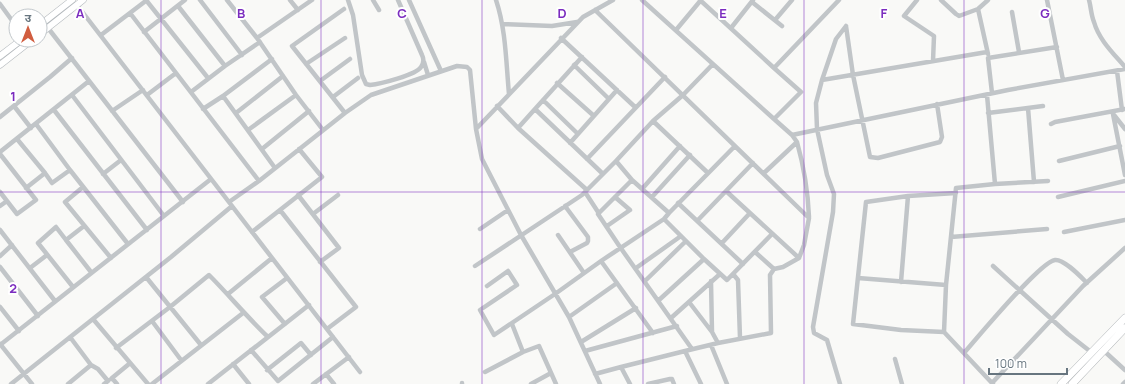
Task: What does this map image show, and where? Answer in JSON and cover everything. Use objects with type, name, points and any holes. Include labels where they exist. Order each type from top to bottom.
[{"type":"main road","points":[[1062,384],[1089,350],[1098,345],[1125,318]]},
{"type":"main road","points":[[1072,384],[1125,328]]},
{"type":"street","points":[[4,0],[0,4],[8,15]]},
{"type":"street","points":[[48,19],[72,0]]},
{"type":"street","points":[[83,0],[48,28],[183,202]]},
{"type":"street","points":[[101,36],[146,0],[208,78]]},
{"type":"street","points":[[144,32],[185,0]]},
{"type":"street","points":[[200,0],[242,55]]},
{"type":"street","points":[[228,0],[259,40],[296,95],[323,130]]},
{"type":"street","points":[[290,0],[298,10]]},
{"type":"street","points":[[191,92],[208,78],[242,55],[259,40],[312,0]]},
{"type":"street","points":[[348,0],[353,15],[362,75],[366,84],[376,84],[413,73],[421,68],[424,62]]},
{"type":"street","points":[[373,0],[378,10]]},
{"type":"street","points":[[398,0],[422,55],[428,75]]},
{"type":"street","points":[[409,0],[441,71]]},
{"type":"street","points":[[496,0],[502,24],[509,94]]},
{"type":"street","points":[[476,129],[583,16],[613,0]]},
{"type":"street","points":[[595,374],[692,349],[740,338],[772,333],[770,274],[774,269],[783,267],[799,258],[804,245],[809,218],[803,161],[797,142],[792,135],[642,0]]},
{"type":"street","points":[[676,30],[701,0],[801,92],[774,119]]},
{"type":"street","points":[[775,20],[792,0]]},
{"type":"street","points":[[774,68],[839,0]]},
{"type":"street","points":[[917,0],[904,16],[934,36],[933,61]]},
{"type":"street","points":[[941,0],[959,16],[978,9],[988,0]]},
{"type":"street","points":[[1047,0],[1064,80]]},
{"type":"street","points":[[792,135],[937,104],[1125,68],[1098,32],[1089,0]]},
{"type":"street","points":[[731,28],[753,1],[782,26]]},
{"type":"street","points":[[77,5],[360,372]]},
{"type":"street","points":[[178,6],[225,66]]},
{"type":"street","points":[[344,9],[292,46],[344,113]]},
{"type":"street","points":[[978,9],[988,58],[990,94],[988,113],[995,184]]},
{"type":"street","points":[[596,10],[809,218]]},
{"type":"street","points":[[1012,12],[1019,52]]},
{"type":"street","points":[[130,13],[259,181]]},
{"type":"street","points":[[502,24],[552,26],[578,22]]},
{"type":"street","points":[[840,384],[827,340],[814,333],[813,327],[834,212],[834,194],[827,175],[816,129],[816,103],[836,39],[846,26],[853,75],[864,120],[870,157],[878,158],[940,142],[942,137],[937,104]]},
{"type":"street","points":[[306,64],[345,38]]},
{"type":"street","points":[[561,38],[635,107]]},
{"type":"street","points":[[988,58],[1057,46]]},
{"type":"street","points":[[0,56],[10,48]]},
{"type":"street","points":[[0,65],[21,48]]},
{"type":"street","points":[[822,80],[987,52]]},
{"type":"street","points":[[518,128],[582,57]]},
{"type":"street","points":[[0,117],[72,58]]},
{"type":"street","points":[[203,109],[272,59]]},
{"type":"street","points":[[320,81],[350,59]]},
{"type":"street","points":[[475,266],[586,191],[653,121],[683,95],[713,64]]},
{"type":"street","points":[[574,65],[609,99]]},
{"type":"street","points":[[11,384],[146,277],[230,204],[344,113],[371,95],[428,75],[462,66],[467,67],[470,70],[476,129],[482,159],[521,235],[569,317],[582,342],[600,384]]},
{"type":"street","points":[[1051,124],[1123,110],[1117,70]]},
{"type":"street","points":[[147,95],[176,73]]},
{"type":"street","points":[[236,113],[283,76]]},
{"type":"street","points":[[587,158],[665,77]]},
{"type":"street","points":[[333,98],[358,78]]},
{"type":"street","points":[[0,192],[18,214],[36,200],[0,153],[89,81]]},
{"type":"street","points":[[558,83],[594,116]]},
{"type":"street","points":[[112,111],[143,90]]},
{"type":"street","points":[[570,143],[616,90]]},
{"type":"street","points":[[72,95],[164,216]]},
{"type":"street","points":[[248,130],[296,95]]},
{"type":"street","points":[[222,96],[275,168]]},
{"type":"street","points":[[543,100],[578,134]]},
{"type":"street","points":[[14,106],[31,128]]},
{"type":"street","points":[[497,106],[518,128],[586,191],[599,215],[620,247],[646,281],[692,349]]},
{"type":"street","points":[[988,113],[1043,106]]},
{"type":"street","points":[[1028,108],[1034,182]]},
{"type":"street","points":[[535,109],[603,174]]},
{"type":"street","points":[[54,110],[146,230]]},
{"type":"street","points":[[262,149],[309,111]]},
{"type":"street","points":[[1113,113],[1125,129]]},
{"type":"street","points":[[1113,113],[1125,175]]},
{"type":"street","points":[[653,121],[708,173]]},
{"type":"street","points":[[36,124],[128,244]]},
{"type":"street","points":[[17,139],[52,183],[70,170]]},
{"type":"street","points":[[764,173],[797,142]]},
{"type":"street","points":[[642,189],[680,146]]},
{"type":"street","points":[[487,286],[508,271],[517,285],[480,310],[494,335],[555,294],[620,247],[664,219],[669,212],[736,146]]},
{"type":"street","points":[[1058,161],[1120,146]]},
{"type":"street","points":[[252,232],[322,177],[299,149]]},
{"type":"street","points":[[652,197],[690,155]]},
{"type":"street","points":[[103,174],[121,160]]},
{"type":"street","points":[[616,161],[632,180],[669,212]]},
{"type":"street","points":[[698,220],[753,163]]},
{"type":"street","points":[[26,188],[45,173]]},
{"type":"street","points":[[32,384],[0,344],[19,331],[91,272],[211,179]]},
{"type":"street","points":[[598,212],[632,180]]},
{"type":"street","points":[[944,332],[946,285],[956,188],[1048,181]]},
{"type":"street","points":[[1058,197],[1125,181]]},
{"type":"street","points":[[84,187],[65,202],[110,258]]},
{"type":"street","points":[[726,191],[799,258]]},
{"type":"street","points":[[956,193],[908,196],[866,202],[853,324],[901,330],[944,332],[992,383],[1087,283],[1125,248]]},
{"type":"street","points":[[298,195],[339,248],[320,262]]},
{"type":"street","points":[[312,214],[338,195]]},
{"type":"street","points":[[901,282],[908,196]]},
{"type":"street","points":[[607,226],[630,210],[615,197]]},
{"type":"street","points":[[0,206],[7,201]]},
{"type":"street","points":[[678,203],[698,220],[743,264]]},
{"type":"street","points":[[565,206],[588,237],[587,243],[570,252]]},
{"type":"street","points":[[280,210],[356,307],[327,329]]},
{"type":"street","points":[[480,229],[508,210]]},
{"type":"street","points":[[722,243],[750,214]]},
{"type":"street","points":[[664,219],[727,280],[772,234]]},
{"type":"street","points":[[1064,232],[1125,220]]},
{"type":"street","points":[[66,240],[84,226]]},
{"type":"street","points":[[73,287],[38,243],[56,228],[91,272]]},
{"type":"street","points":[[951,237],[1047,228]]},
{"type":"street","points":[[0,230],[55,301]]},
{"type":"street","points":[[558,235],[584,273]]},
{"type":"street","points":[[636,268],[681,236]]},
{"type":"street","points":[[646,281],[686,240]]},
{"type":"street","points":[[0,256],[12,245]]},
{"type":"street","points":[[755,252],[774,269]]},
{"type":"street","points":[[30,268],[47,255]]},
{"type":"street","points":[[228,294],[272,258]]},
{"type":"street","points":[[659,300],[704,259]]},
{"type":"street","points":[[964,353],[1019,291],[1047,263],[1055,260],[1061,261],[1068,265],[1087,283]]},
{"type":"street","points":[[601,261],[653,333]]},
{"type":"street","points":[[993,266],[1052,320],[1089,350]]},
{"type":"street","points":[[0,267],[38,316]]},
{"type":"street","points":[[671,318],[720,274]]},
{"type":"street","points":[[733,274],[738,280],[740,338]]},
{"type":"street","points":[[116,348],[209,275],[228,294],[243,313],[268,337]]},
{"type":"street","points":[[146,277],[201,345]]},
{"type":"street","points":[[285,324],[262,297],[287,278]]},
{"type":"street","points":[[858,278],[946,285]]},
{"type":"street","points":[[711,281],[712,332]]},
{"type":"street","points":[[569,317],[617,283]]},
{"type":"street","points":[[689,302],[712,332],[718,343]]},
{"type":"street","points":[[208,384],[309,305]]},
{"type":"street","points":[[0,307],[19,331]]},
{"type":"street","points":[[582,342],[636,308]]},
{"type":"street","points":[[152,384],[243,313]]},
{"type":"street","points":[[93,319],[129,364],[148,384]]},
{"type":"street","points":[[152,321],[181,360]]},
{"type":"street","points":[[512,324],[523,352]]},
{"type":"street","points":[[585,351],[677,326]]},
{"type":"street","points":[[70,337],[91,365],[98,369],[108,381],[117,384]]},
{"type":"street","points":[[251,350],[279,383],[333,337]]},
{"type":"street","points":[[267,370],[301,343],[311,355]]},
{"type":"street","points":[[711,345],[727,384]]},
{"type":"street","points":[[1098,345],[1125,370]]},
{"type":"street","points":[[485,372],[523,352],[539,346],[556,384]]},
{"type":"street","points":[[685,351],[701,384]]},
{"type":"street","points":[[313,384],[349,357]]},
{"type":"street","points":[[895,359],[902,384]]},
{"type":"street","points":[[108,381],[129,364]]},
{"type":"street","points":[[233,364],[249,384]]},
{"type":"street","points":[[68,384],[91,365]]},
{"type":"street","points":[[621,367],[630,384]]},
{"type":"street","points":[[326,374],[334,384]]},
{"type":"street","points":[[531,384],[551,374]]},
{"type":"street","points":[[648,384],[670,379],[672,379],[674,384]]}]
